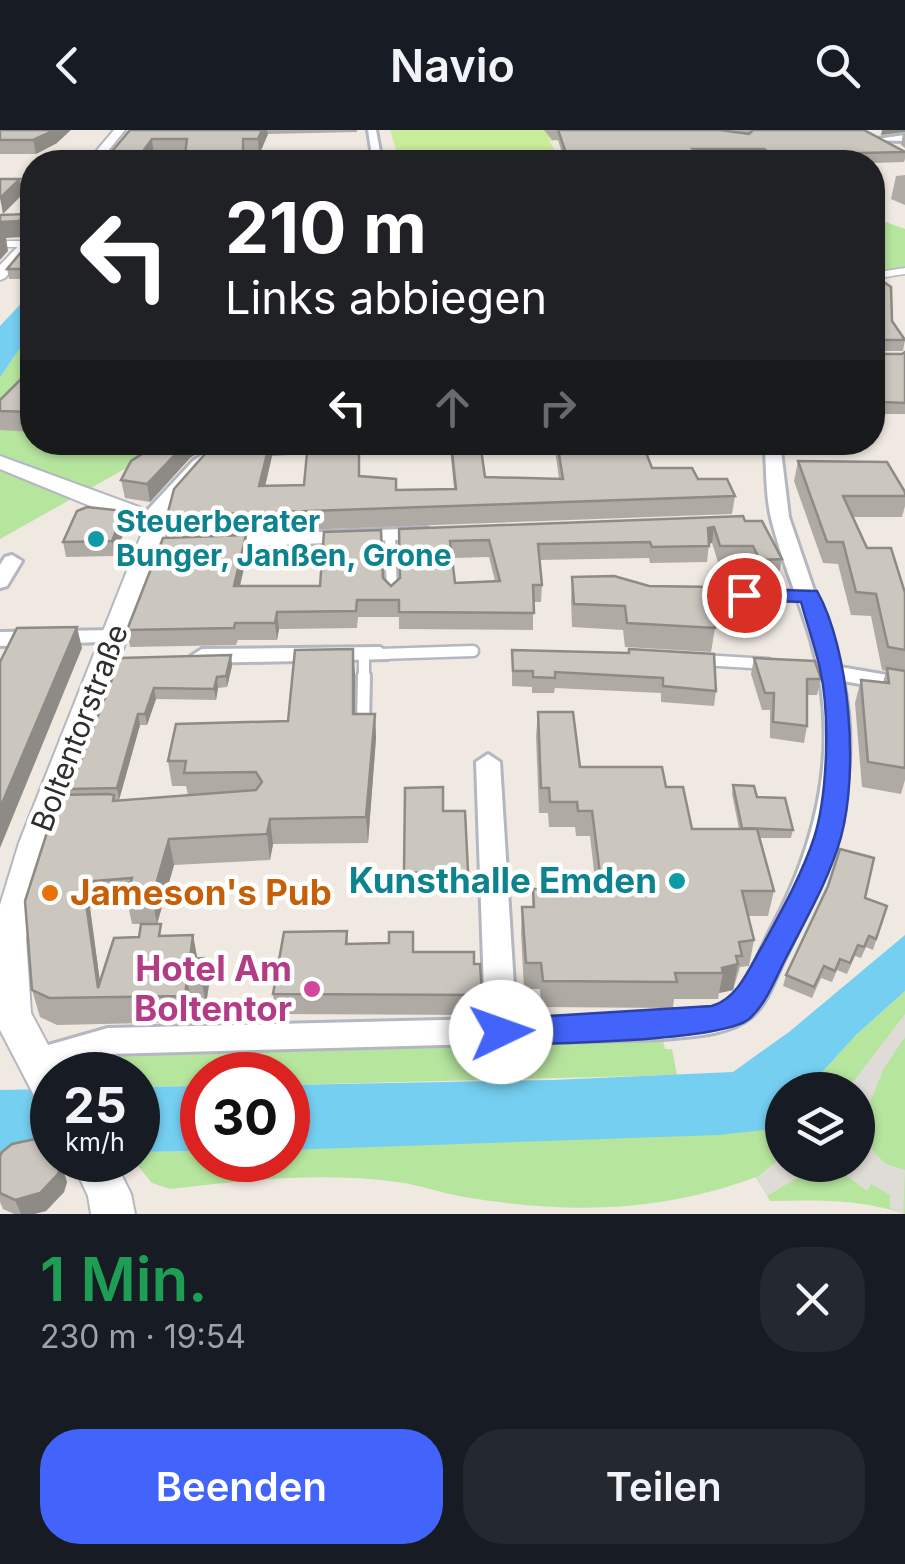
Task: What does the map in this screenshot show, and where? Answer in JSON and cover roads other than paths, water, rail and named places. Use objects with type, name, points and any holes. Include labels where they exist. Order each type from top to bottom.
[{"type":"street","points":[[103,150],[120,130]]},
{"type":"street","points":[[860,132],[904,156]]},
{"type":"street","points":[[875,140],[905,138]]},
{"type":"street","points":[[0,276],[20,251]]},
{"type":"street","points":[[0,462],[156,536],[188,476],[216,455]]},
{"type":"street","points":[[70,1052],[75,1047],[108,1041],[650,1026],[730,1016],[743,1006],[819,861],[833,809],[837,762],[822,631],[772,521],[774,455]]},
{"type":"street","points":[[202,543],[454,532]]},
{"type":"street","name":"Boltentorstraße","points":[[30,1053],[6,1014],[8,938],[118,651],[156,536]]},
{"type":"street","points":[[0,582],[12,560]]},
{"type":"street","points":[[0,639],[118,651]]},
{"type":"street","points":[[186,657],[372,654]]},
{"type":"street","points":[[825,670],[905,685]]},
{"type":"street","points":[[488,762],[510,1032]]},
{"type":"street","points":[[103,1182],[112,1214]]},
{"type":"lane","points":[[390,535],[392,594]]},
{"type":"lane","points":[[711,594],[809,596]]},
{"type":"lane","points":[[363,730],[372,654],[473,651]]},
{"type":"lane","points":[[688,660],[786,666]]},
{"type":"water","points":[[20,305],[20,348],[0,377],[0,326]]},
{"type":"water","points":[[905,935],[905,991],[822,1072],[765,1072],[765,1130],[718,1135],[310,1149],[310,1085],[733,1072],[789,1032]]},
{"type":"water","points":[[180,1086],[180,1151],[160,1152],[160,1087]]},
{"type":"water","points":[[30,1089],[30,1155],[0,1156],[0,1090]]},
{"type":"place","name":"Steuerberater Bunger, Janßen, Grone","points":[[96,539]]},
{"type":"place","name":"Kunsthalle Emden","points":[[677,881]]},
{"type":"place","name":"Jameson's Pub","points":[[50,893]]},
{"type":"place","name":"Hotel Am Boltentor","points":[[312,989]]}]
